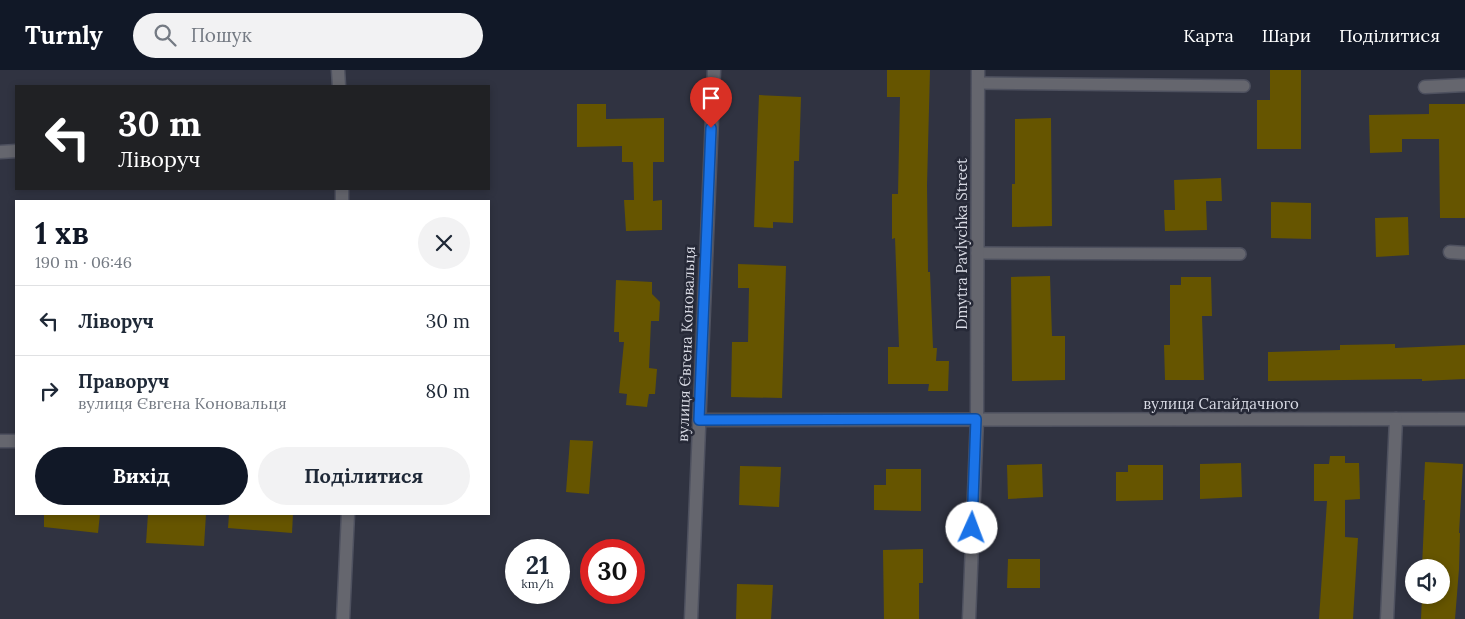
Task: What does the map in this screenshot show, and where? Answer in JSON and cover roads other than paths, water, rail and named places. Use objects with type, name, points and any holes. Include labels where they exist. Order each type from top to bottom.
[{"type":"street","points":[[338,70],[339,85]]},
{"type":"street","name":"вулиця Євгена Коновальця","points":[[691,619],[714,70]]},
{"type":"street","name":"Dmytra Pavlychka Street","points":[[969,619],[976,419],[978,70]]},
{"type":"street","points":[[1425,87],[1465,85]]},
{"type":"street","points":[[0,152],[15,151]]},
{"type":"street","points":[[1450,252],[1465,253]]},
{"type":"street","points":[[1387,619],[1396,419]]},
{"type":"street","name":"вулиця Сагайдачного","points":[[699,420],[1465,419]]},
{"type":"street","points":[[0,440],[15,441]]},
{"type":"street","points":[[343,619],[348,515]]},
{"type":"lane","points":[[978,83],[1244,86]]},
{"type":"lane","points":[[977,253],[1240,254]]}]
